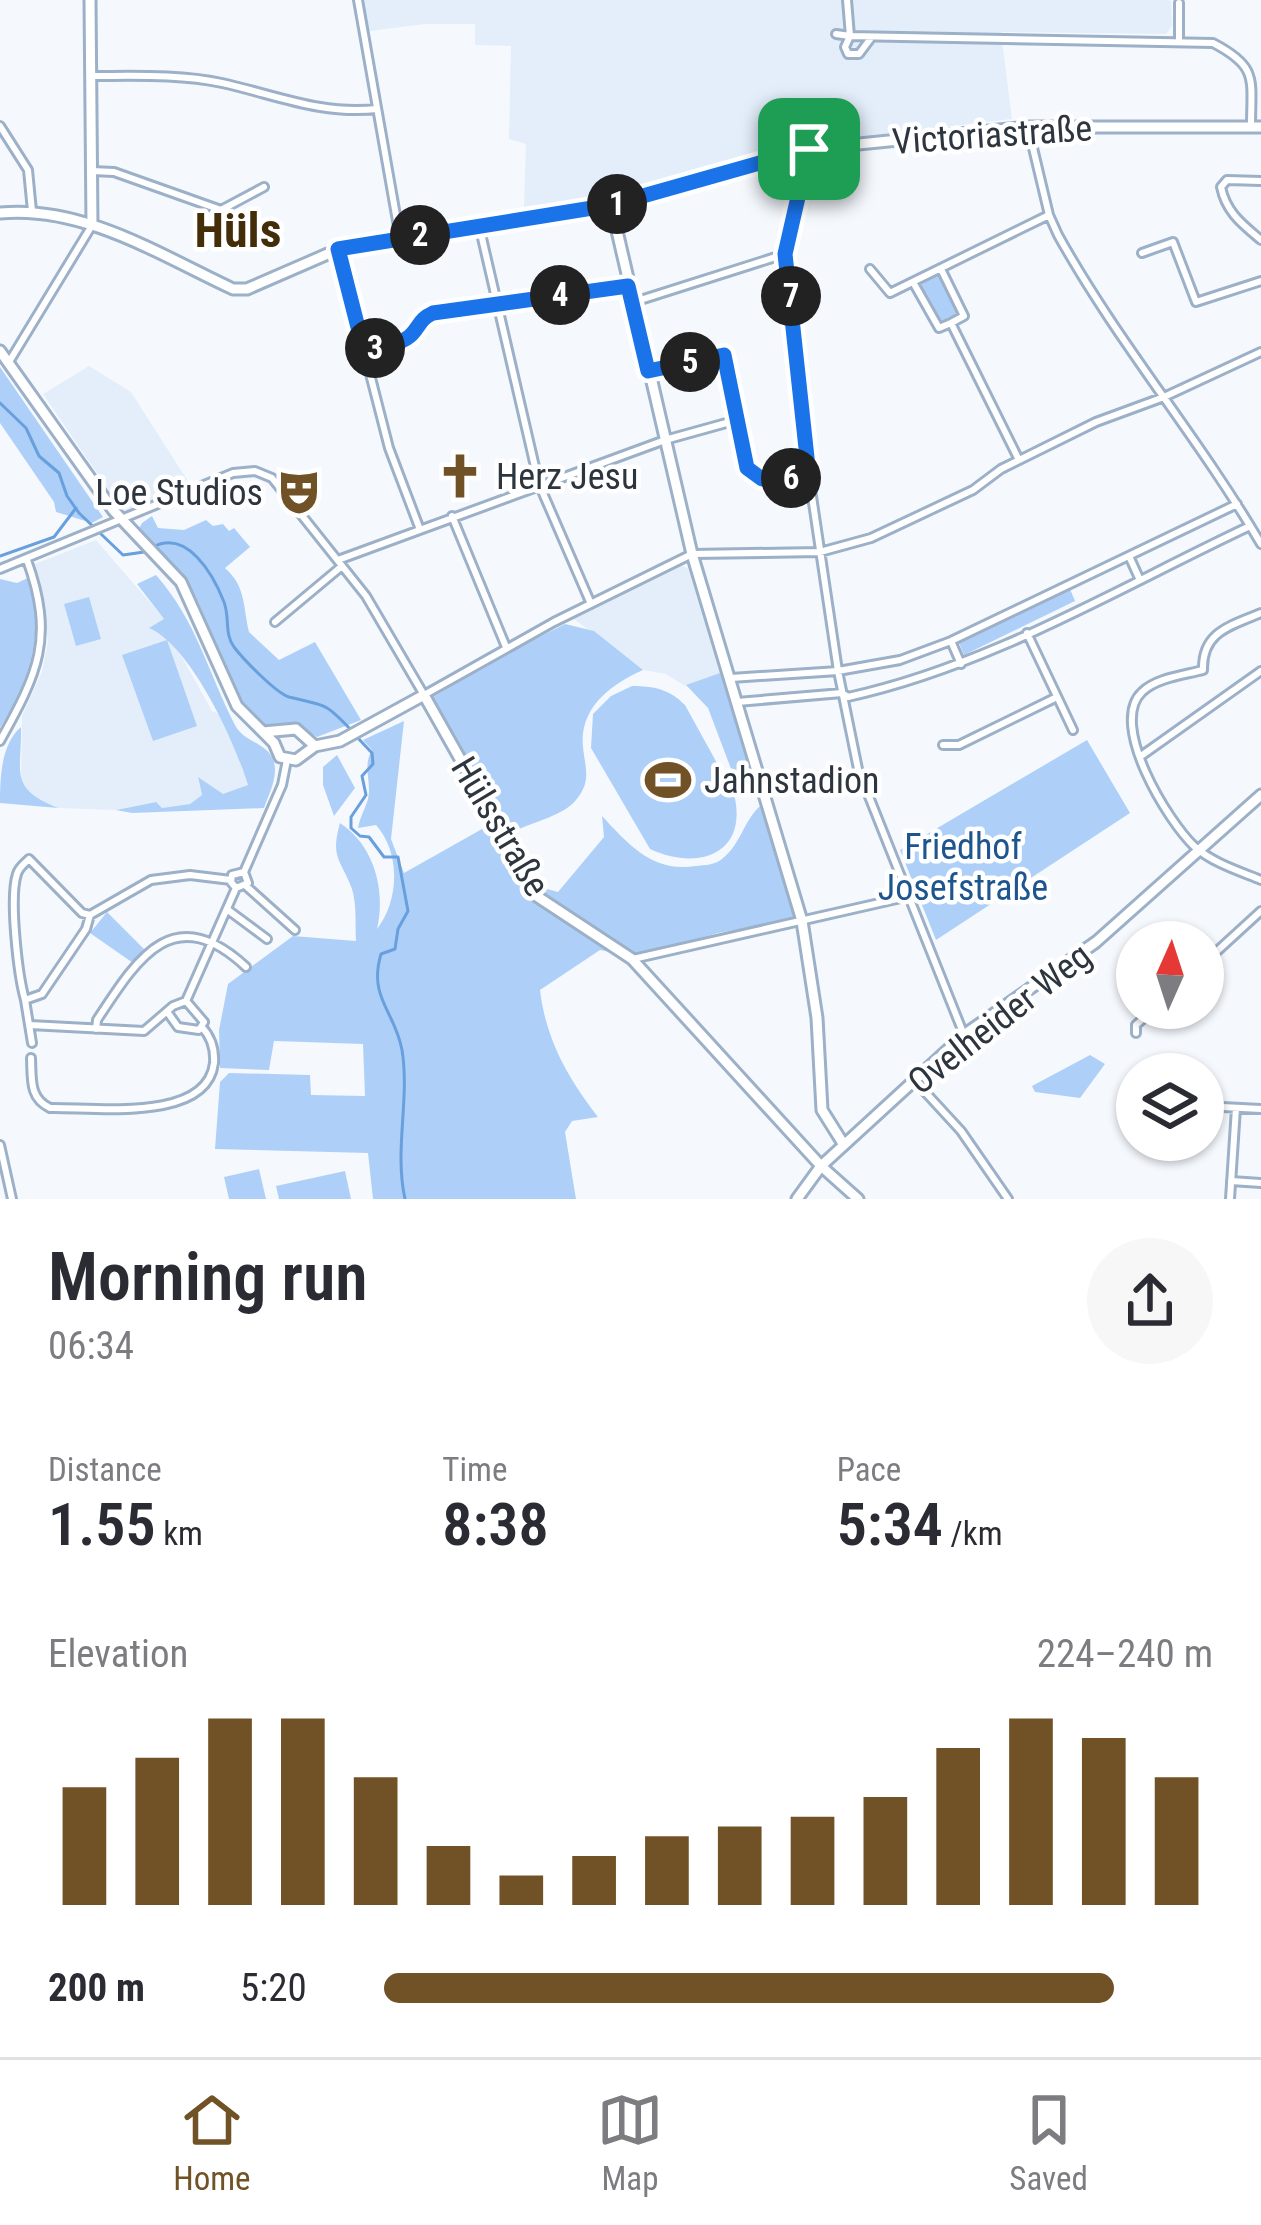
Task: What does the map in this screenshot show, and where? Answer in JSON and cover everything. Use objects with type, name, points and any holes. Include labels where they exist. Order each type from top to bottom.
[{"type":"main road","points":[[0,213],[32,211],[92,225],[90,0]]},
{"type":"main road","name":"Victoriastraße","points":[[92,225],[240,290],[338,249],[611,205],[809,149],[1028,127],[1256,127]]},
{"type":"main road","points":[[611,205],[692,554],[802,921],[817,1018],[822,1110],[844,1145]]},
{"type":"main road","points":[[0,351],[121,520],[189,594],[237,706],[274,743],[278,754],[287,760],[304,754],[311,743],[347,737],[424,695]]},
{"type":"main road","name":"Hülsstraße","points":[[424,695],[538,897],[632,959],[821,1166],[858,1199]]},
{"type":"main road","points":[[259,732],[296,729],[311,743]]},
{"type":"main road","points":[[274,743],[280,732]]},
{"type":"main road","name":"Ovelheider Weg","points":[[797,1199],[821,1166],[964,1035],[1096,942],[1261,795]]},
{"type":"street","points":[[358,0],[400,238]]},
{"type":"street","points":[[848,0],[848,54],[854,57],[871,38]]},
{"type":"street","points":[[1179,42],[1180,3]]},
{"type":"street","points":[[836,34],[1213,43],[1239,56],[1251,77],[1256,127]]},
{"type":"street","points":[[92,76],[164,76],[221,83],[312,108],[377,110]]},
{"type":"street","points":[[0,126],[28,170],[32,211]]},
{"type":"street","points":[[1028,127],[1049,215],[1075,266],[1216,467],[1261,544]]},
{"type":"street","points":[[809,149],[785,254],[809,476],[838,671],[858,769],[964,1035]]},
{"type":"street","points":[[92,171],[114,172],[221,210],[264,187]]},
{"type":"street","points":[[1261,181],[1227,180],[1221,187],[1224,202],[1237,220],[1261,240]]},
{"type":"street","points":[[870,269],[890,293],[1049,215]]},
{"type":"street","points":[[9,362],[92,225]]},
{"type":"street","points":[[479,225],[539,484],[591,604]]},
{"type":"street","points":[[1142,253],[1172,242],[1196,302],[1261,281]]},
{"type":"street","points":[[338,249],[389,448],[419,527]]},
{"type":"street","points":[[632,303],[785,254]]},
{"type":"street","points":[[913,282],[939,328],[951,323],[964,316],[941,268]]},
{"type":"street","points":[[364,351],[402,340],[421,318],[433,313],[628,286]]},
{"type":"street","points":[[951,323],[1018,460]]},
{"type":"street","points":[[424,695],[506,647],[692,554],[820,553],[872,538],[973,490],[1018,460],[1096,422],[1261,352]]},
{"type":"street","points":[[648,371],[724,355],[747,468],[762,479],[809,476]]},
{"type":"street","points":[[275,622],[340,563],[419,527],[665,440],[737,420]]},
{"type":"street","name":"Hülsstraße","points":[[121,520],[233,472],[255,471],[272,478],[382,620],[424,695]]},
{"type":"street","points":[[729,678],[838,671],[900,660],[951,641],[1237,504]]},
{"type":"street","points":[[452,516],[506,647]]},
{"type":"street","points":[[0,569],[121,520]]},
{"type":"street","points":[[737,702],[842,693],[848,697],[910,683],[962,664],[1250,526]]},
{"type":"street","points":[[1129,556],[1139,578]]},
{"type":"street","points":[[0,741],[35,676],[42,651],[40,598],[28,560]]},
{"type":"street","points":[[1261,613],[1213,634],[1202,655],[1203,670],[1155,684],[1139,694],[1130,721],[1164,809],[1199,850],[1261,880]]},
{"type":"street","points":[[1027,633],[1072,730]]},
{"type":"street","points":[[951,641],[962,664]]},
{"type":"street","points":[[1142,756],[1261,671]]},
{"type":"street","points":[[944,745],[959,745],[1058,697]]},
{"type":"street","points":[[244,872],[282,785],[287,760]]},
{"type":"street","points":[[32,1042],[16,930],[16,876],[29,859],[82,913],[90,915],[151,880],[190,874],[231,880],[236,888]]},
{"type":"street","points":[[231,880],[235,872],[244,872]]},
{"type":"street","points":[[244,872],[246,886]]},
{"type":"street","points":[[236,888],[246,886]]},
{"type":"street","points":[[246,886],[295,929]]},
{"type":"street","points":[[30,1025],[144,1031],[186,1001],[236,888]]},
{"type":"street","points":[[632,959],[910,896]]},
{"type":"street","points":[[228,910],[267,939]]},
{"type":"street","points":[[1224,945],[1261,911]]},
{"type":"street","points":[[25,1000],[42,994],[86,929],[90,915]]},
{"type":"street","points":[[96,1029],[97,1020],[148,951],[173,937],[214,944],[246,968]]},
{"type":"street","points":[[168,1013],[178,1027],[199,1030],[204,1022],[186,1001]]},
{"type":"street","points":[[31,1058],[33,1090],[39,1102],[50,1108],[176,1105],[201,1090],[212,1072],[214,1051],[202,1027]]},
{"type":"street","points":[[915,1081],[961,1130],[1008,1199]]},
{"type":"street","points":[[1224,1107],[1261,1109]]},
{"type":"street","points":[[1230,1199],[1236,1108]]},
{"type":"street","points":[[0,1145],[12,1199]]},
{"type":"street","points":[[1231,1181],[1261,1183]]},
{"type":"shaded area","points":[[358,0],[1167,0],[1171,1],[1172,26],[1166,34],[1001,32],[1012,119],[808,143],[624,196],[524,207],[526,144],[509,139],[511,46],[475,45],[475,24],[363,32]]},
{"type":"shaded area","points":[[89,366],[131,392],[191,486],[127,511],[120,507],[43,394]]},
{"type":"shaded area","points":[[96,540],[165,620],[151,627],[178,650],[212,711],[219,714],[238,748],[248,785],[223,795],[198,779],[202,796],[190,804],[162,808],[155,802],[116,810],[58,808],[31,797],[21,784],[22,716],[42,672],[48,641],[35,564]]},
{"type":"shaded area","points":[[682,566],[688,568],[720,673],[685,686],[666,674],[643,670],[574,619]]},
{"type":"green space","points":[[939,275],[960,314],[939,324],[919,285]]},
{"type":"green space","points":[[0,367],[103,517],[92,523],[56,512],[54,502],[0,423]]},
{"type":"green space","points":[[152,516],[158,528],[184,530],[206,520],[213,526],[223,524],[229,531],[234,528],[250,547],[225,568],[240,590],[249,632],[279,660],[315,642],[361,720],[317,737],[294,723],[269,728],[254,717],[232,686],[189,587],[137,532]]},
{"type":"green space","points":[[156,575],[192,629],[235,725],[271,755],[275,774],[264,808],[116,810],[156,802],[162,808],[190,804],[202,795],[198,777],[223,794],[248,785],[222,721],[195,674],[165,638],[149,628],[164,619],[137,584]]},
{"type":"green space","points":[[30,577],[36,618],[32,656],[0,728],[0,579],[17,583]]},
{"type":"green space","points":[[1070,589],[1075,601],[964,655],[959,643]]},
{"type":"green space","points":[[89,597],[101,639],[76,646],[64,604]]},
{"type":"green space","points":[[565,624],[594,631],[643,670],[609,690],[586,720],[586,780],[576,800],[557,814],[517,830],[525,862],[540,887],[558,892],[604,837],[602,816],[632,846],[667,865],[710,864],[728,853],[760,806],[754,787],[733,774],[708,708],[686,685],[720,673],[731,692],[795,919],[718,933],[634,957],[600,950],[540,990],[560,1058],[598,1117],[572,1121],[565,1132],[576,1199],[373,1199],[368,1153],[215,1149],[220,1082],[229,1073],[310,1075],[311,1095],[365,1096],[363,1044],[274,1041],[269,1070],[220,1068],[219,1030],[228,984],[293,936],[356,941],[354,895],[337,852],[340,823],[361,843],[375,870],[380,899],[377,929],[384,918],[393,891],[393,863],[376,825],[358,828],[368,799],[372,750],[363,740],[404,721],[391,839],[404,873],[498,820],[433,697]]},
{"type":"green space","points":[[167,640],[197,726],[153,741],[122,655]]},
{"type":"green space","name":"Jahnstadion","points":[[632,686],[661,690],[685,705],[734,794],[734,831],[715,853],[685,858],[650,849],[591,748],[593,714],[611,696]]},
{"type":"green space","points":[[21,727],[20,768],[25,786],[58,808],[0,803],[6,752]]},
{"type":"green space","name":"Friedhof Josefstraße","points":[[1087,740],[1130,813],[936,940],[900,850]]},
{"type":"green space","points":[[337,755],[355,788],[334,816],[323,785],[323,767]]},
{"type":"green space","points":[[107,912],[144,949],[133,963],[90,933]]},
{"type":"green space","points":[[1090,1055],[1105,1064],[1080,1098],[1035,1092],[1032,1086]]},
{"type":"green space","points":[[259,1169],[266,1199],[229,1199],[224,1177]]},
{"type":"green space","points":[[345,1171],[351,1199],[279,1199],[276,1186]]},
{"type":"waterway","points":[[0,403],[26,428],[39,456],[59,473],[79,513],[123,555],[144,552]]},
{"type":"waterway","points":[[0,556],[54,537],[76,508]]},
{"type":"waterway","points":[[153,547],[177,544],[197,557],[219,591],[229,636],[238,652],[283,694],[323,706],[351,730]]},
{"type":"waterway","points":[[357,737],[372,753],[373,764],[362,776],[366,795],[351,817],[351,828],[369,837],[384,857],[398,857],[408,911],[398,929],[395,949],[381,954],[378,969],[380,993],[402,1050],[405,1199]]},
{"type":"place","name":"Herz Jesu","points":[[460,476]]},
{"type":"place","name":"Loe Studios","points":[[299,492]]},
{"type":"place","name":"Jahnstadion","points":[[668,780]]},
{"type":"district","name":"Hüls","points":[[238,230]]},
{"type":"route","points":[[809,149],[785,254],[809,476],[762,479],[747,468],[724,355],[648,371],[628,286],[433,313],[421,318],[402,340],[364,351],[338,249],[611,205],[809,149]]}]
